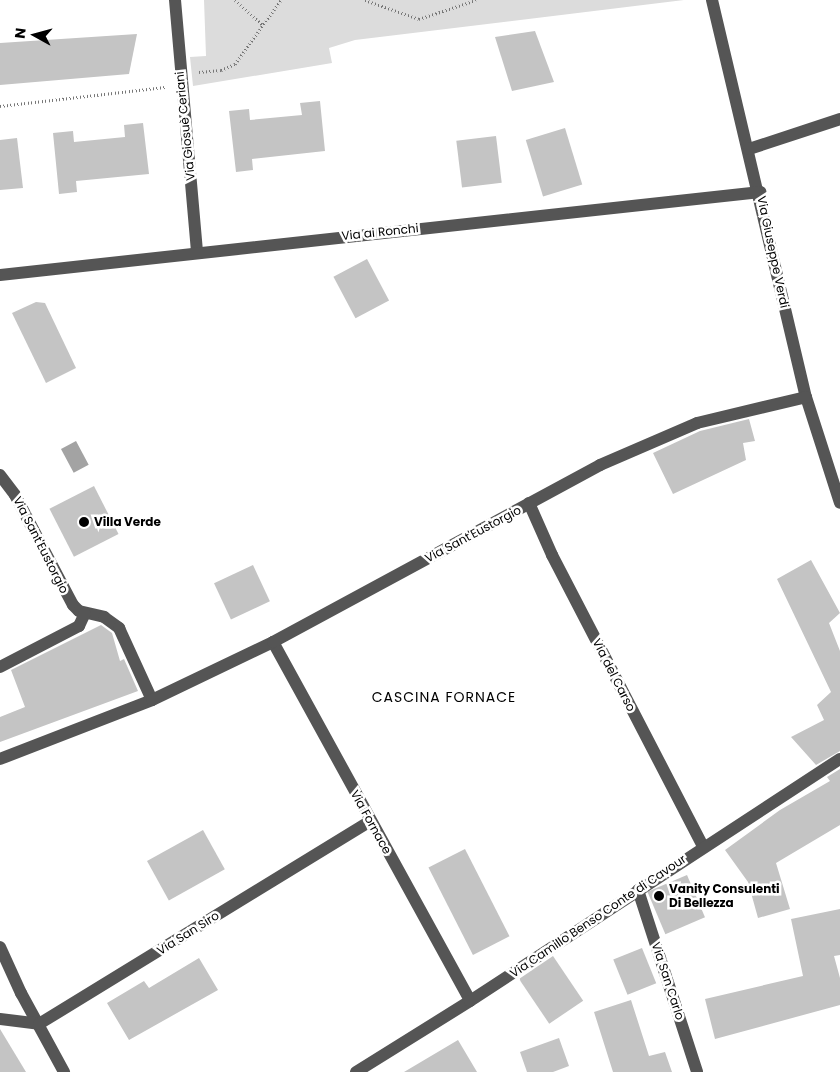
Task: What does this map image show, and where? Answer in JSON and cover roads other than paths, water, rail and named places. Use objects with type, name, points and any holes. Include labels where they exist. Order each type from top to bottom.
[{"type":"street","name":"Via Giosuè Ceriani","points":[[175,0],[197,251]]},
{"type":"street","name":"Via Giuseppe Verdi","points":[[712,0],[760,192],[806,397],[840,503]]},
{"type":"street","points":[[749,149],[840,119]]},
{"type":"street","name":"Via ai Ronchi","points":[[0,275],[197,251],[760,192]]},
{"type":"street","name":"Via Sant'Eustorgio","points":[[0,759],[152,700],[272,642],[600,465],[697,423],[806,397]]},
{"type":"street","name":"Via Sant'Eustorgio","points":[[0,476],[15,494],[72,605],[85,614],[104,617],[119,628],[152,700]]},
{"type":"street","name":"Via del Carso","points":[[529,504],[552,555],[703,846]]},
{"type":"street","points":[[0,667],[80,626],[85,614]]},
{"type":"street","name":"Via Fornace","points":[[272,642],[470,1001]]},
{"type":"street","name":"Via Camillo Benso Conte di Cavour","points":[[356,1072],[470,1001],[703,846],[840,758]]},
{"type":"street","name":"Via San Siro","points":[[39,1024],[370,821]]},
{"type":"street","name":"Via San Carlo","points":[[638,890],[697,1072]]},
{"type":"street","points":[[0,947],[64,1072]]},
{"type":"street","points":[[0,1019],[39,1024]]},
{"type":"place","name":"Villa Verde","points":[[84,522]]},
{"type":"place","name":"Vanity Consulenti Di Bellezza","points":[[659,896]]},
{"type":"district","name":"CASCINA FORNACE","points":[[444,697]]}]
